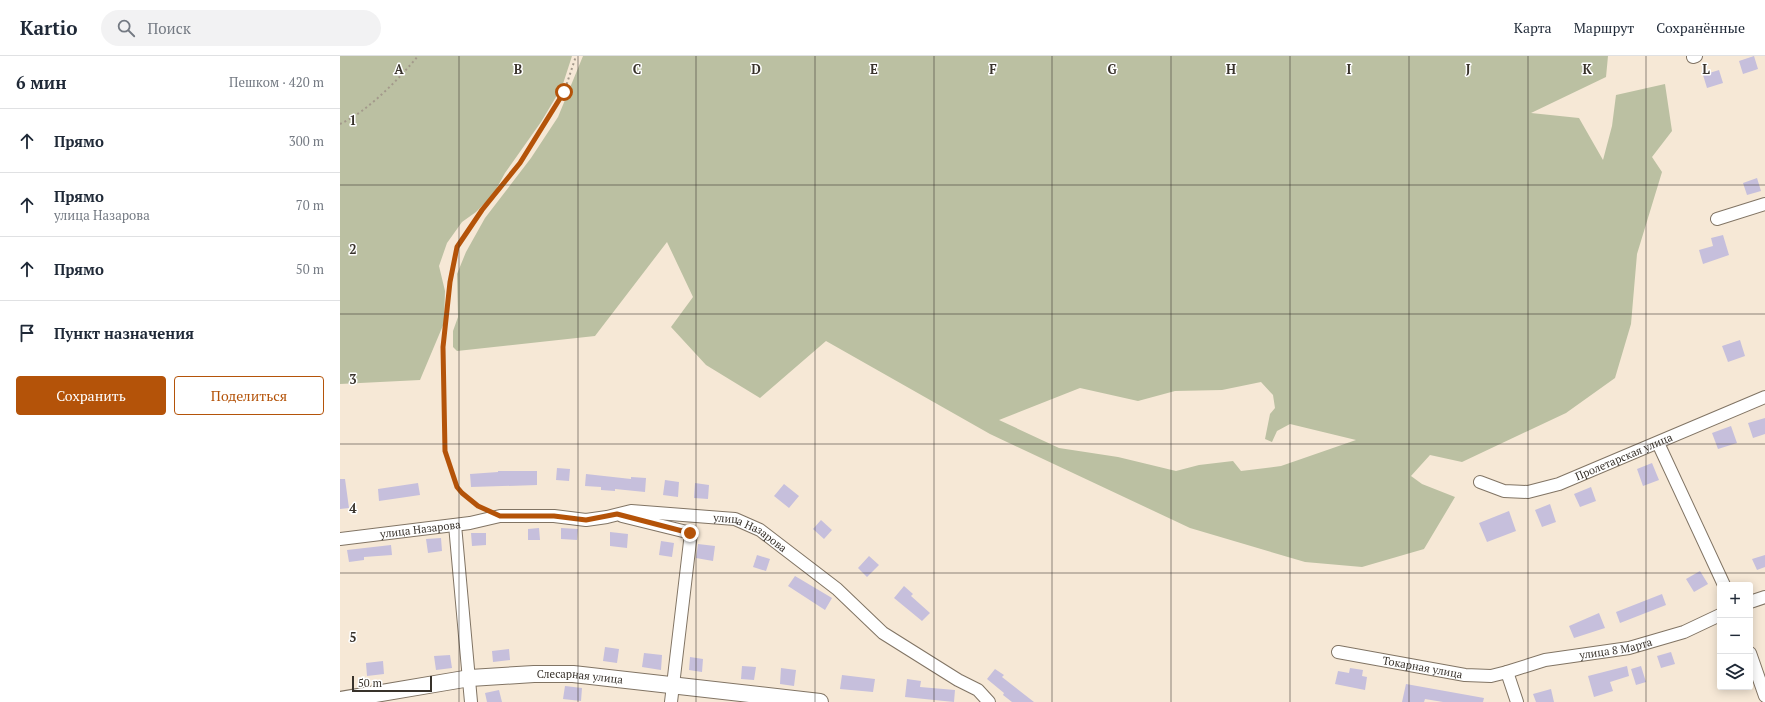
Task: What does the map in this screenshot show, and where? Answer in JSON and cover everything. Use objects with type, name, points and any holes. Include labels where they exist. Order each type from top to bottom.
[{"type":"street","points":[[1717,219],[1765,204]]},
{"type":"street","name":"Пролетарская улица","points":[[1480,482],[1504,491],[1528,492],[1559,484],[1765,397]]},
{"type":"street","points":[[1658,443],[1723,582]]},
{"type":"street","name":"улица Назарова","points":[[340,539],[470,523],[500,516],[554,516],[586,520],[631,511],[735,519],[760,530],[837,589],[883,633],[958,680],[978,690],[989,702]]},
{"type":"street","points":[[617,514],[690,533],[672,694]]},
{"type":"street","points":[[455,525],[471,702]]},
{"type":"street","points":[[1753,601],[1765,597]]},
{"type":"street","name":"улица 8 Марта","points":[[1507,672],[1545,660],[1629,648],[1684,632],[1717,616]]},
{"type":"street","name":"Токарная улица","points":[[1338,652],[1465,675],[1491,676],[1507,672]]},
{"type":"street","points":[[1750,654],[1765,696]]},
{"type":"street","points":[[1507,672],[1517,702]]},
{"type":"street","name":"Слесарная улица","points":[[340,700],[470,678],[534,674],[573,674],[672,694],[820,702]]},
{"type":"path","points":[[340,124],[354,118],[405,72],[418,56]]},
{"type":"path","points":[[500,516],[478,506],[462,493],[457,487],[445,451],[443,347],[450,282],[457,247],[482,210],[520,163],[564,92],[576,56]]},
{"type":"green space","points":[[340,56],[572,56],[562,87],[541,122],[505,173],[493,195],[476,212],[462,222],[447,243],[439,266],[445,291],[444,323],[420,380],[340,384]]},
{"type":"green space","points":[[583,56],[1608,56],[1606,77],[1531,113],[1579,118],[1603,160],[1612,126],[1616,95],[1665,84],[1672,131],[1652,157],[1662,172],[1637,254],[1631,324],[1615,378],[1566,413],[1462,462],[1430,455],[1411,476],[1422,484],[1455,497],[1424,549],[1362,567],[1305,562],[1190,528],[990,434],[826,341],[760,398],[706,365],[671,327],[693,297],[667,242],[595,336],[457,351],[453,347],[453,331],[458,317],[457,274],[466,252],[485,218],[531,158],[558,117]],"holes":[[[1261,382],[1273,395],[1275,408],[1270,414],[1265,439],[1272,442],[1277,431],[1290,424],[1356,440],[1281,466],[1241,471],[1233,461],[1199,465],[1176,471],[1118,457],[1059,448],[999,420],[1080,388],[1138,401],[1175,391],[1222,390]]]},
{"type":"building","points":[[1754,56],[1758,69],[1743,74],[1739,61]]},
{"type":"building","points":[[1719,70],[1723,83],[1707,88],[1703,75]]},
{"type":"building","points":[[1757,178],[1761,191],[1747,195],[1743,183]]},
{"type":"building","points":[[1723,235],[1729,255],[1703,264],[1699,250],[1713,246],[1711,238]]},
{"type":"building","points":[[1740,340],[1745,356],[1728,362],[1722,346]]},
{"type":"building","points":[[1765,418],[1765,434],[1753,438],[1748,423]]},
{"type":"building","points":[[1731,426],[1737,443],[1718,449],[1712,433]]},
{"type":"building","points":[[1652,463],[1659,480],[1643,486],[1637,469]]},
{"type":"building","points":[[557,468],[570,469],[569,481],[556,480]]},
{"type":"building","points":[[498,471],[537,471],[537,485],[471,487],[470,474]]},
{"type":"building","points":[[586,474],[631,479],[631,477],[646,478],[645,492],[615,489],[615,491],[601,490],[601,487],[585,486]]},
{"type":"building","points":[[340,479],[345,479],[349,508],[340,509]]},
{"type":"building","points":[[665,480],[679,482],[678,497],[663,495]]},
{"type":"building","points":[[418,483],[420,495],[379,501],[378,489]]},
{"type":"building","points":[[695,483],[709,485],[708,499],[694,498]]},
{"type":"building","points":[[784,484],[799,496],[789,508],[774,496]]},
{"type":"building","points":[[1591,487],[1596,501],[1580,507],[1574,494]]},
{"type":"building","points":[[1550,504],[1556,522],[1542,527],[1535,510]]},
{"type":"building","points":[[1509,511],[1516,531],[1487,542],[1479,523]]},
{"type":"building","points":[[821,520],[832,530],[824,539],[813,529]]},
{"type":"building","points":[[539,528],[540,540],[528,540],[528,529]]},
{"type":"building","points":[[561,528],[578,529],[577,540],[561,539]]},
{"type":"building","points":[[610,532],[628,534],[627,548],[610,546]]},
{"type":"building","points":[[471,533],[486,533],[486,545],[472,546]]},
{"type":"building","points":[[441,538],[442,551],[428,553],[426,539]]},
{"type":"building","points":[[661,541],[674,543],[672,557],[659,555]]},
{"type":"building","points":[[698,544],[715,546],[713,561],[696,558]]},
{"type":"building","points":[[391,545],[392,555],[364,557],[364,560],[349,562],[347,550]]},
{"type":"building","points":[[757,555],[770,559],[766,571],[753,567]]},
{"type":"building","points":[[1765,555],[1765,567],[1757,570],[1752,559]]},
{"type":"building","points":[[869,556],[879,565],[867,577],[858,568]]},
{"type":"building","points":[[1700,571],[1708,584],[1694,592],[1686,579]]},
{"type":"building","points":[[795,576],[832,598],[825,610],[788,586]]},
{"type":"building","points":[[904,586],[913,594],[911,596],[930,613],[922,621],[894,598]]},
{"type":"building","points":[[1662,594],[1666,605],[1620,623],[1616,612]]},
{"type":"building","points":[[1599,613],[1605,628],[1574,638],[1569,626]]},
{"type":"building","points":[[605,647],[619,649],[617,663],[603,661]]},
{"type":"building","points":[[509,649],[510,660],[493,662],[492,651]]},
{"type":"building","points":[[1671,652],[1675,664],[1661,668],[1657,656]]},
{"type":"building","points":[[644,653],[662,655],[661,670],[642,667]]},
{"type":"building","points":[[450,655],[452,668],[436,670],[434,656]]},
{"type":"building","points":[[690,657],[703,659],[702,672],[689,670]]},
{"type":"building","points":[[383,661],[384,674],[367,676],[366,663]]},
{"type":"building","points":[[742,666],[756,667],[754,680],[741,679]]},
{"type":"building","points":[[1627,666],[1629,676],[1610,682],[1613,691],[1594,697],[1588,676]]},
{"type":"building","points":[[1641,666],[1646,682],[1636,685],[1631,669]]},
{"type":"building","points":[[781,668],[796,670],[794,686],[780,684]]},
{"type":"building","points":[[1350,668],[1363,670],[1362,676],[1367,677],[1365,690],[1335,684],[1338,671],[1349,673]]},
{"type":"building","points":[[995,669],[1004,675],[1002,677],[1034,702],[1012,702],[1003,695],[1004,693],[987,679]]},
{"type":"building","points":[[842,675],[875,679],[873,692],[840,689]]},
{"type":"building","points":[[907,679],[921,681],[920,687],[955,690],[954,702],[905,697]]},
{"type":"building","points":[[1406,684],[1484,698],[1483,702],[1443,702],[1425,699],[1424,702],[1402,702]]},
{"type":"building","points":[[565,686],[582,688],[581,701],[563,699]]},
{"type":"building","points":[[1551,689],[1554,702],[1536,702],[1533,694]]},
{"type":"building","points":[[499,690],[502,702],[487,702],[485,693]]},
{"type":"route","points":[[564,92],[520,163],[482,210],[457,247],[450,282],[443,347],[445,451],[457,487],[462,493],[478,506],[500,516],[554,516],[586,520],[617,514],[690,533]]}]
